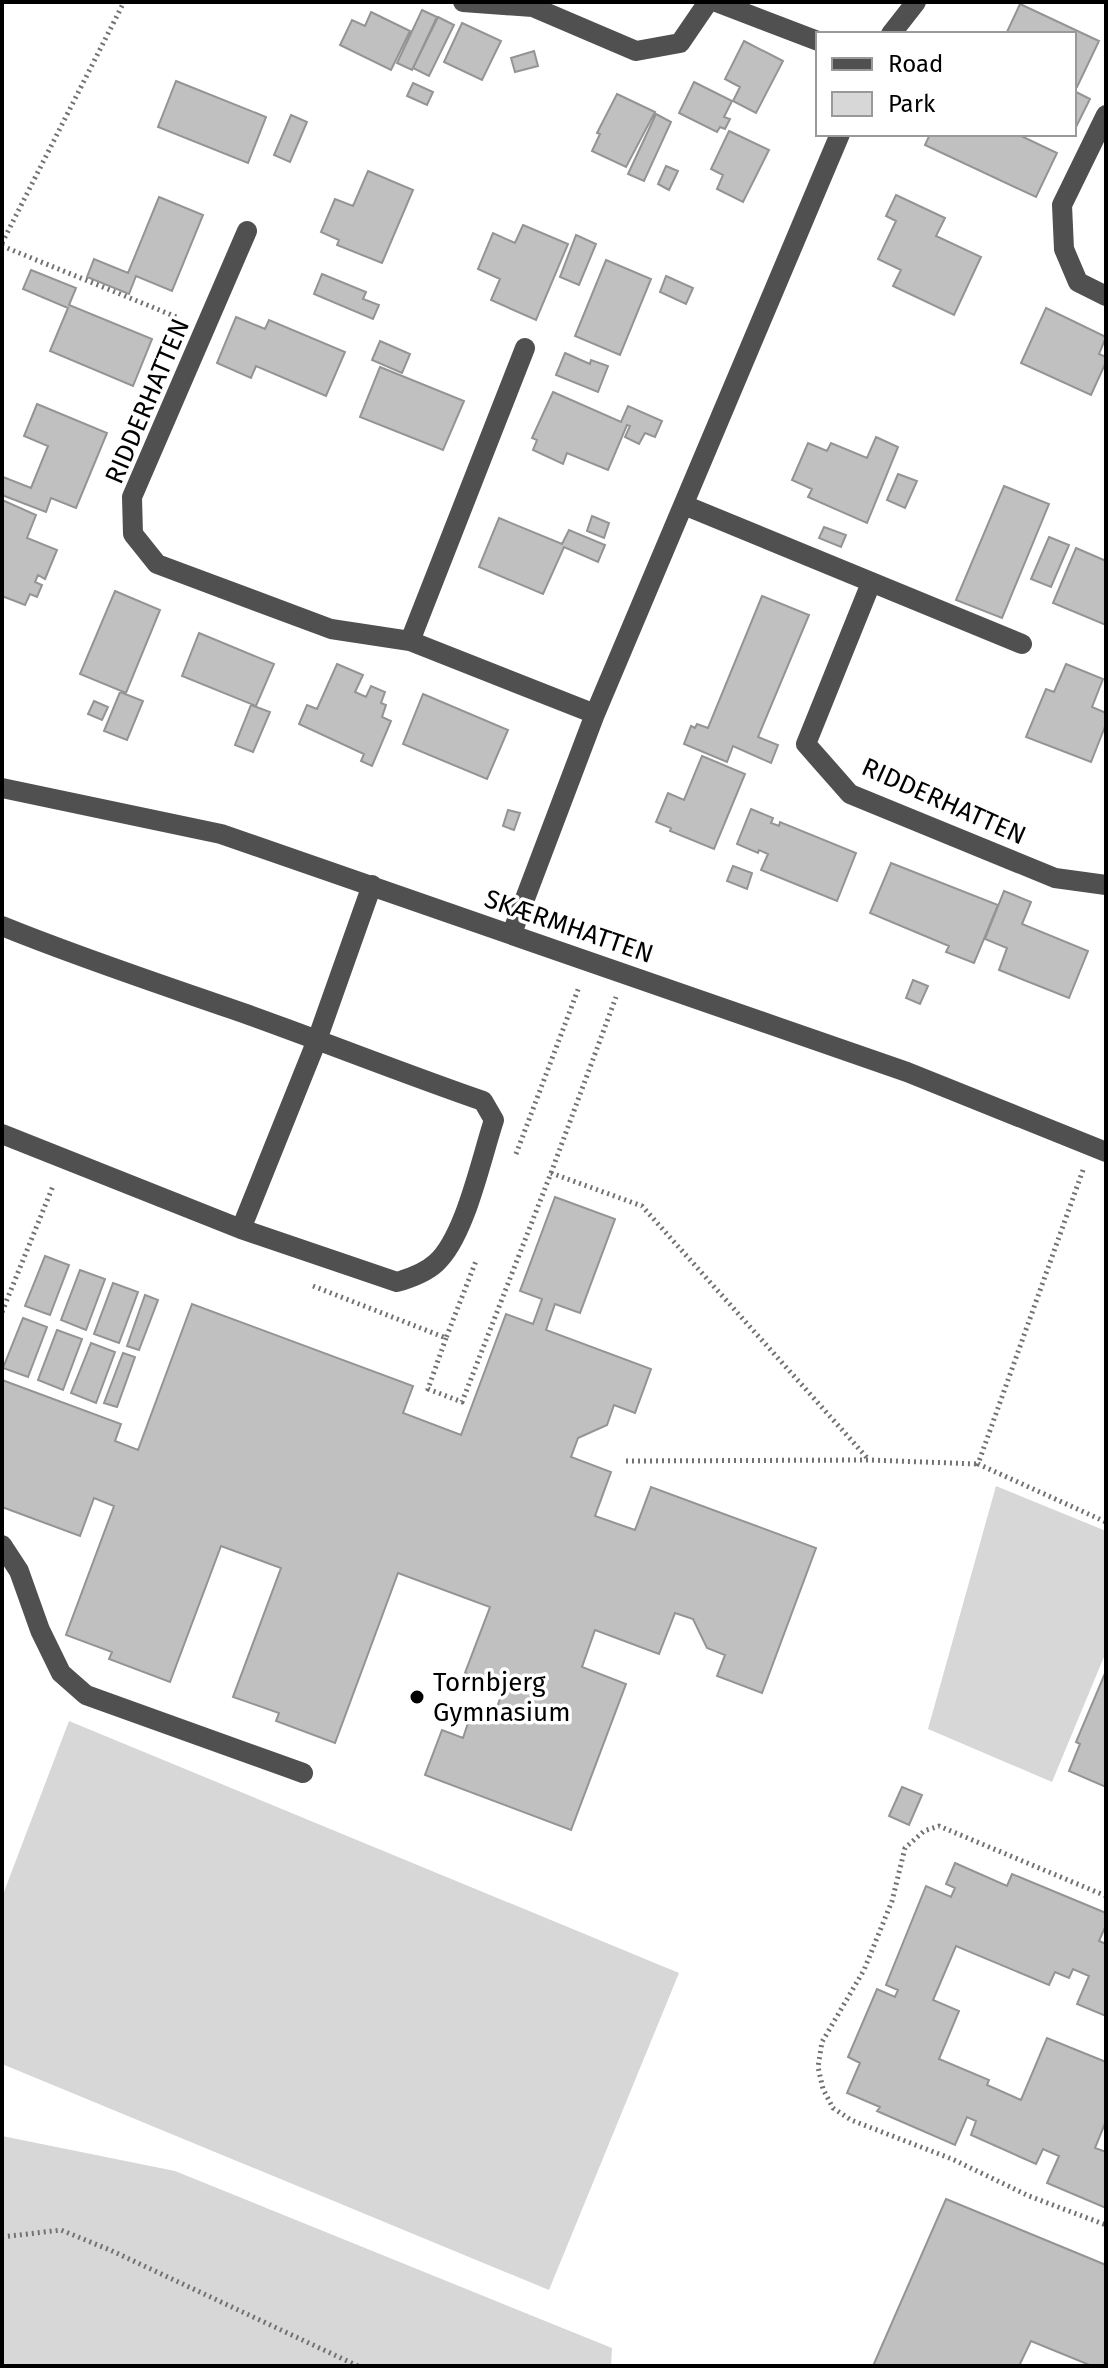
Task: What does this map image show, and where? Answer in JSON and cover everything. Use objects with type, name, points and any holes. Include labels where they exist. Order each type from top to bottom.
[{"type":"street","points":[[463,2],[533,7],[636,51],[680,43],[708,2]]},
{"type":"street","points":[[716,2],[816,40]]},
{"type":"street","points":[[893,32],[916,2]]},
{"type":"street","points":[[1106,115],[1062,205],[1064,249],[1078,282],[1106,296]]},
{"type":"street","points":[[512,933],[595,714],[839,136]]},
{"type":"street","name":"RIDDERHATTEN","points":[[247,231],[132,497],[133,534],[157,564],[331,629],[410,641],[595,714]]},
{"type":"street","points":[[410,641],[525,348]]},
{"type":"street","points":[[684,505],[1022,644]]},
{"type":"street","name":"RIDDERHATTEN","points":[[871,583],[806,744],[850,794],[1055,878],[1106,885]]},
{"type":"street","name":"SKÆRMHATTEN","points":[[2,788],[221,834],[907,1072],[1098,1149]]},
{"type":"street","points":[[241,1229],[317,1040],[372,885]]},
{"type":"street","points":[[2,926],[139,979],[483,1101],[494,1120],[455,1242],[435,1264],[415,1277],[397,1282],[241,1229],[2,1134]]},
{"type":"street","points":[[2,1545],[19,1571],[40,1630],[61,1673],[86,1695],[303,1773]]},
{"type":"path","points":[[124,2],[2,245],[205,329]]},
{"type":"path","points":[[512,1164],[589,961]]},
{"type":"path","points":[[479,1251],[428,1389],[462,1402],[625,973]]},
{"type":"path","points":[[978,1464],[1098,1149]]},
{"type":"path","points":[[551,1173],[642,1206],[869,1460]]},
{"type":"path","points":[[40,1181],[68,1191]]},
{"type":"path","points":[[2,1312],[53,1186]]},
{"type":"path","points":[[301,1282],[446,1338]]},
{"type":"path","points":[[626,1461],[869,1460],[978,1464],[1106,1522]]},
{"type":"path","points":[[1106,1896],[939,1826],[924,1831],[905,1848],[892,1901],[864,1970],[822,2042],[818,2067],[823,2089],[833,2108],[851,2120],[952,2159],[1029,2196],[1106,2225]]},
{"type":"path","points":[[2,2237],[61,2230],[358,2366]]},
{"type":"green space","points":[[996,1486],[1106,1531],[1106,1652],[1052,1782],[928,1729]]},
{"type":"green space","points":[[69,1721],[679,1973],[549,2290],[2,2064],[2,1897]]},
{"type":"green space","points":[[2,2136],[175,2171],[612,2348],[611,2366],[2,2366]]},
{"type":"building","points":[[1020,4],[1099,41],[1077,87],[1076,32],[1007,32]]},
{"type":"building","points":[[422,10],[437,17],[412,70],[397,63]]},
{"type":"building","points":[[371,12],[410,31],[391,70],[340,45],[352,20],[365,26]]},
{"type":"building","points":[[438,17],[454,25],[429,76],[413,68]]},
{"type":"building","points":[[462,23],[501,41],[482,80],[444,62]]},
{"type":"building","points":[[744,41],[783,61],[756,113],[733,101],[740,87],[725,79]]},
{"type":"building","points":[[534,51],[538,66],[515,72],[511,58]]},
{"type":"building","points":[[176,81],[266,117],[248,163],[158,127]]},
{"type":"building","points":[[694,82],[732,101],[724,117],[730,119],[725,129],[720,127],[717,132],[679,113]]},
{"type":"building","points":[[413,83],[433,92],[427,105],[407,96]]},
{"type":"building","points":[[1076,92],[1090,99],[1076,127]]},
{"type":"building","points":[[617,94],[655,112],[626,167],[592,151],[600,134],[597,133]]},
{"type":"building","points":[[656,114],[671,122],[644,181],[628,174]]},
{"type":"building","points":[[291,115],[307,122],[290,162],[274,155]]},
{"type":"building","points":[[729,131],[769,150],[743,202],[717,189],[723,175],[711,169]]},
{"type":"building","points":[[929,136],[1021,136],[1057,153],[1036,197],[925,145]]},
{"type":"building","points":[[666,166],[678,171],[669,190],[658,184]]},
{"type":"building","points":[[368,171],[413,190],[382,263],[337,245],[339,240],[321,232],[335,199],[353,206]]},
{"type":"building","points":[[896,195],[945,218],[936,236],[981,257],[954,315],[893,286],[901,270],[878,259],[896,221],[886,216]]},
{"type":"building","points":[[159,197],[203,215],[172,291],[136,276],[129,294],[87,277],[94,259],[128,273]]},
{"type":"building","points":[[523,225],[568,244],[536,320],[491,300],[500,279],[478,269],[493,233],[515,243]]},
{"type":"building","points":[[576,235],[596,244],[579,285],[560,277]]},
{"type":"building","points":[[606,260],[651,279],[620,355],[575,336]]},
{"type":"building","points":[[31,270],[76,288],[69,305],[152,339],[133,386],[50,351],[68,308],[23,289]]},
{"type":"building","points":[[322,274],[366,292],[363,299],[379,305],[373,319],[314,294]]},
{"type":"building","points":[[666,276],[693,288],[686,304],[660,292]]},
{"type":"building","points":[[1046,308],[1106,337],[1099,354],[1106,357],[1106,362],[1091,395],[1021,363]]},
{"type":"building","points":[[236,317],[265,329],[269,320],[345,352],[326,396],[256,366],[251,378],[217,363]]},
{"type":"building","points":[[380,341],[410,354],[402,373],[372,360]]},
{"type":"building","points":[[565,353],[590,364],[591,360],[608,366],[598,392],[556,375]]},
{"type":"building","points":[[380,367],[464,401],[443,450],[360,417]]},
{"type":"building","points":[[553,392],[621,422],[628,406],[662,421],[655,437],[645,433],[639,444],[625,437],[630,426],[627,425],[608,470],[567,453],[563,464],[533,450],[537,440],[532,438]]},
{"type":"building","points":[[37,404],[107,433],[76,508],[51,498],[46,512],[2,495],[3,477],[31,488],[48,446],[24,436]]},
{"type":"building","points":[[876,437],[898,447],[867,523],[808,497],[812,489],[792,480],[808,443],[827,451],[831,443],[867,458]]},
{"type":"building","points":[[898,474],[917,481],[905,508],[887,500]]},
{"type":"building","points":[[1004,486],[1049,504],[1002,618],[956,600]]},
{"type":"building","points":[[2,500],[36,515],[27,538],[57,550],[45,579],[38,575],[35,582],[42,585],[37,597],[30,594],[25,605],[2,596]]},
{"type":"building","points":[[592,516],[609,523],[604,538],[587,531]]},
{"type":"building","points":[[499,518],[562,544],[569,530],[605,545],[598,562],[564,547],[543,594],[479,567]]},
{"type":"building","points":[[824,527],[846,535],[841,547],[819,538]]},
{"type":"building","points":[[1049,537],[1069,545],[1051,587],[1031,579]]},
{"type":"building","points":[[1076,548],[1106,561],[1106,625],[1053,603]]},
{"type":"building","points":[[115,591],[160,610],[126,693],[80,674]]},
{"type":"building","points":[[762,596],[809,615],[758,737],[778,745],[771,763],[733,746],[727,762],[684,744],[691,726],[695,728],[697,724],[708,728]]},
{"type":"building","points":[[199,633],[274,664],[256,706],[182,676]]},
{"type":"building","points":[[337,664],[363,675],[355,692],[366,697],[371,686],[385,692],[381,703],[386,705],[382,717],[391,721],[372,766],[361,761],[364,754],[299,724],[307,705],[317,709]]},
{"type":"building","points":[[1066,664],[1103,679],[1092,707],[1106,713],[1106,724],[1091,762],[1026,737],[1046,689],[1054,692]]},
{"type":"building","points":[[120,692],[143,701],[127,740],[104,731]]},
{"type":"building","points":[[423,694],[508,730],[487,779],[403,744]]},
{"type":"building","points":[[94,701],[108,707],[102,720],[88,714]]},
{"type":"building","points":[[251,705],[270,712],[253,752],[235,745]]},
{"type":"building","points":[[702,756],[745,774],[714,849],[656,822],[668,793],[684,800]]},
{"type":"building","points":[[751,809],[773,818],[771,823],[779,826],[780,822],[856,853],[837,901],[761,870],[768,854],[737,844]]},
{"type":"building","points":[[508,810],[520,813],[514,830],[503,826]]},
{"type":"building","points":[[891,863],[998,905],[974,963],[946,952],[949,946],[870,913]]},
{"type":"building","points":[[733,866],[752,873],[747,889],[727,881]]},
{"type":"building","points":[[1004,891],[1031,902],[1022,924],[1088,951],[1069,998],[999,970],[1007,948],[985,939]]},
{"type":"building","points":[[913,980],[928,986],[920,1004],[906,998]]},
{"type":"building","points":[[555,1197],[615,1219],[580,1313],[555,1304],[546,1330],[651,1369],[635,1413],[614,1405],[607,1425],[578,1438],[571,1457],[611,1472],[595,1516],[635,1530],[651,1487],[816,1548],[762,1693],[717,1676],[725,1655],[707,1648],[693,1619],[675,1613],[659,1654],[595,1630],[582,1667],[626,1684],[571,1830],[425,1775],[442,1730],[463,1738],[469,1720],[497,1707],[504,1688],[465,1673],[490,1607],[398,1573],[335,1743],[276,1721],[279,1713],[233,1697],[281,1568],[221,1546],[170,1682],[109,1659],[112,1652],[66,1635],[114,1506],[94,1498],[80,1536],[2,1507],[2,1380],[121,1424],[115,1441],[138,1450],[192,1304],[413,1386],[403,1413],[461,1435],[506,1314],[533,1324],[542,1299],[520,1291]]},
{"type":"building","points":[[45,1256],[69,1265],[50,1315],[25,1306]]},
{"type":"building","points":[[80,1270],[105,1279],[86,1330],[61,1320]]},
{"type":"building","points":[[113,1283],[138,1292],[119,1343],[94,1334]]},
{"type":"building","points":[[145,1295],[158,1300],[139,1350],[127,1346]]},
{"type":"building","points":[[23,1318],[47,1327],[28,1377],[3,1368]]},
{"type":"building","points":[[57,1330],[82,1339],[63,1390],[38,1380]]},
{"type":"building","points":[[91,1343],[115,1352],[96,1403],[71,1393]]},
{"type":"building","points":[[123,1353],[135,1357],[117,1407],[104,1403]]},
{"type":"building","points":[[1106,1671],[1106,1787],[1069,1771],[1080,1744],[1076,1742]]},
{"type":"building","points":[[902,1787],[922,1795],[909,1825],[889,1816]]},
{"type":"building","points":[[955,1863],[1007,1886],[1012,1874],[1106,1913],[1106,1925],[1099,1941],[1106,1944],[1106,2016],[1077,2004],[1089,1976],[1073,1969],[1069,1978],[1055,1972],[1049,1985],[956,1946],[933,2000],[959,2011],[939,2059],[989,2080],[987,2085],[1021,2100],[1047,2038],[1106,2062],[1106,2121],[1095,2148],[1106,2152],[1106,2208],[1047,2183],[1059,2156],[1043,2149],[1036,2164],[971,2135],[976,2121],[967,2117],[955,2145],[877,2111],[880,2107],[847,2093],[860,2063],[848,2057],[877,1989],[895,1997],[898,1990],[886,1985],[926,1886],[951,1897],[955,1888],[946,1884]]},
{"type":"building","points":[[946,2199],[1106,2265],[1106,2366],[1092,2366],[1031,2341],[1019,2366],[873,2366]]},
{"type":"place","name":"Tornbjerg Gymnasium","points":[[417,1697]]}]
